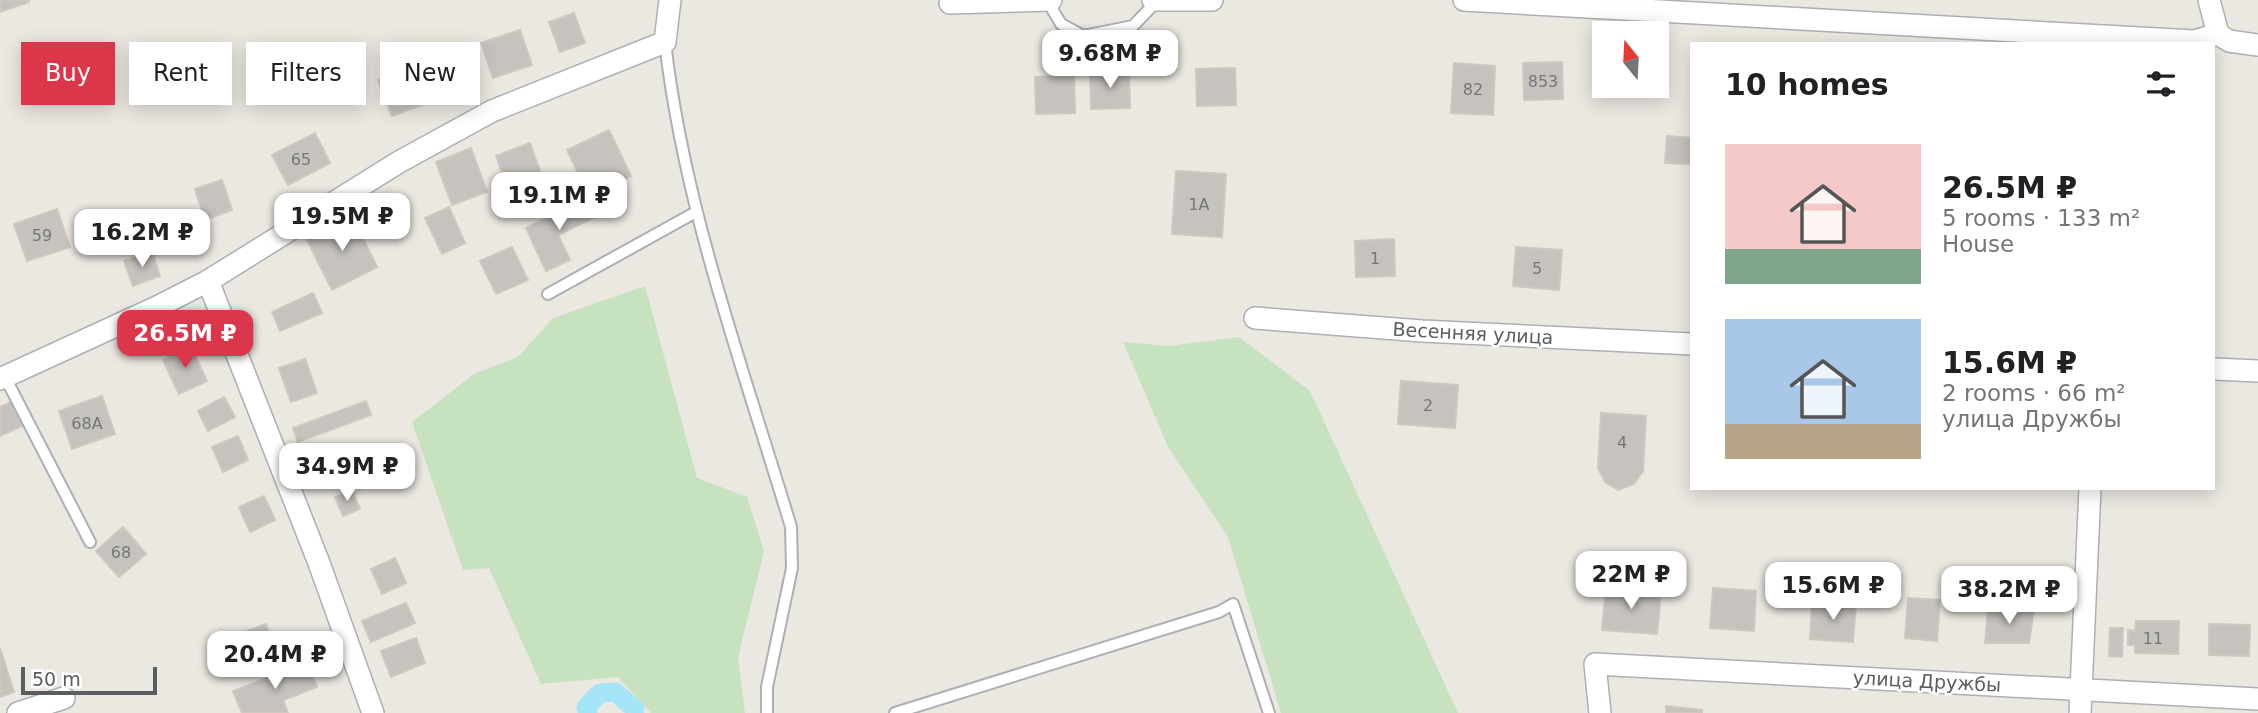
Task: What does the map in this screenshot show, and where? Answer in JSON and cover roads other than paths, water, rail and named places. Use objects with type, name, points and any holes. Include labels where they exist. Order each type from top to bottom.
[{"type":"street","points":[[2,378],[158,307],[208,281],[399,162],[492,111],[665,42],[670,0]]},
{"type":"street","points":[[1155,1],[1212,0]]},
{"type":"street","points":[[1464,0],[2194,41],[2218,34]]},
{"type":"street","points":[[2209,0],[2218,34],[2230,41],[2258,45]]},
{"type":"street","points":[[950,3],[1050,1]]},
{"type":"street","points":[[208,281],[319,563],[373,713]]},
{"type":"street","name":"Весенняя улица","points":[[1255,318],[1422,331],[1690,344]]},
{"type":"street","points":[[2215,369],[2258,371]]},
{"type":"street","points":[[2080,713],[2090,490]]},
{"type":"street","name":"улица Дружбы","points":[[1600,713],[1595,664],[2258,699]]},
{"type":"street","points":[[18,713],[64,698]]},
{"type":"lane","points":[[1050,1],[1061,24],[1083,36],[1133,26],[1155,1]]},
{"type":"lane","points":[[665,42],[671,100],[696,212],[791,527],[792,568],[767,687],[767,713]]},
{"type":"lane","points":[[548,294],[696,212]]},
{"type":"lane","points":[[2,378],[90,542]]},
{"type":"lane","points":[[895,713],[1219,611],[1233,604],[1269,713]]},
{"type":"waterway","points":[[588,713],[586,707],[600,693],[615,692],[635,709]]}]
